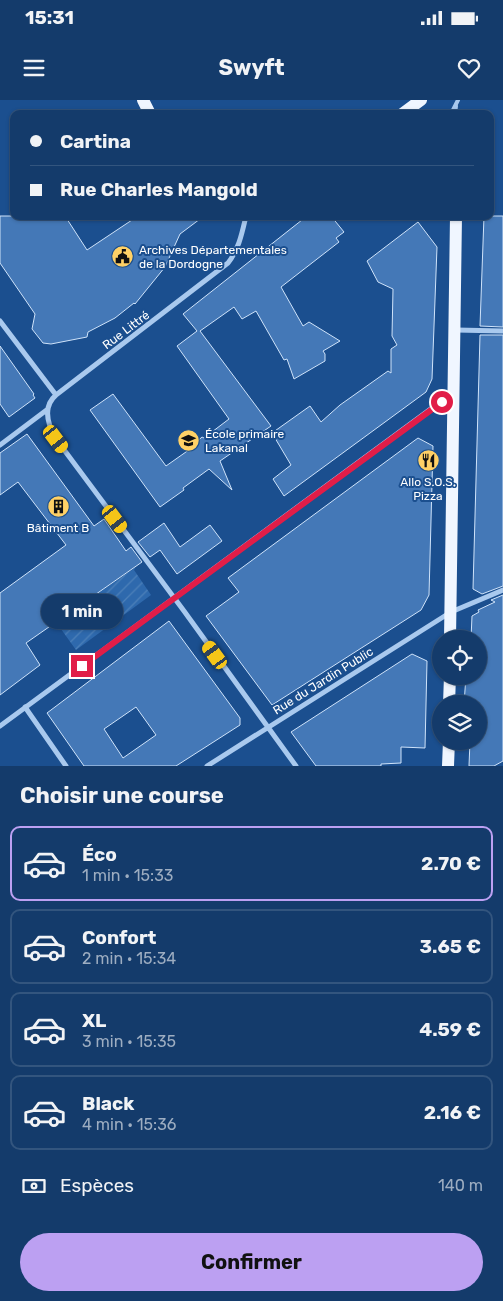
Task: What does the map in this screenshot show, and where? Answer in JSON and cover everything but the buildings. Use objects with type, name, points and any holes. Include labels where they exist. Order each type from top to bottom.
[{"type":"main road","points":[[450,630],[456,220]]},
{"type":"main road","points":[[448,766],[449,750]]},
{"type":"street","name":"Rue Littré","points":[[0,445],[48,409],[48,403],[56,395],[228,263],[239,244],[245,220]]},
{"type":"street","points":[[0,321],[56,395]]},
{"type":"street","points":[[455,330],[503,331]]},
{"type":"street","points":[[0,726],[454,392]]},
{"type":"street","points":[[48,409],[50,430],[56,439],[296,766]]},
{"type":"street","name":"Rue du Jardin Public","points":[[207,766],[450,612],[503,590]]},
{"type":"street","points":[[25,707],[66,766]]},
{"type":"shaded area","points":[[136,567],[134,570],[151,595],[76,650],[56,622]]},
{"type":"place","name":"Archives Départementales de la Dordogne","points":[[123,257]]},
{"type":"place","name":"École primaire Lakanal","points":[[189,441]]},
{"type":"place","name":"Allo S.O.S. Pizza","points":[[428,461]]},
{"type":"place","name":"Bâtiment B","points":[[58,507]]},
{"type":"route","points":[[82,666],[442,402]]}]
